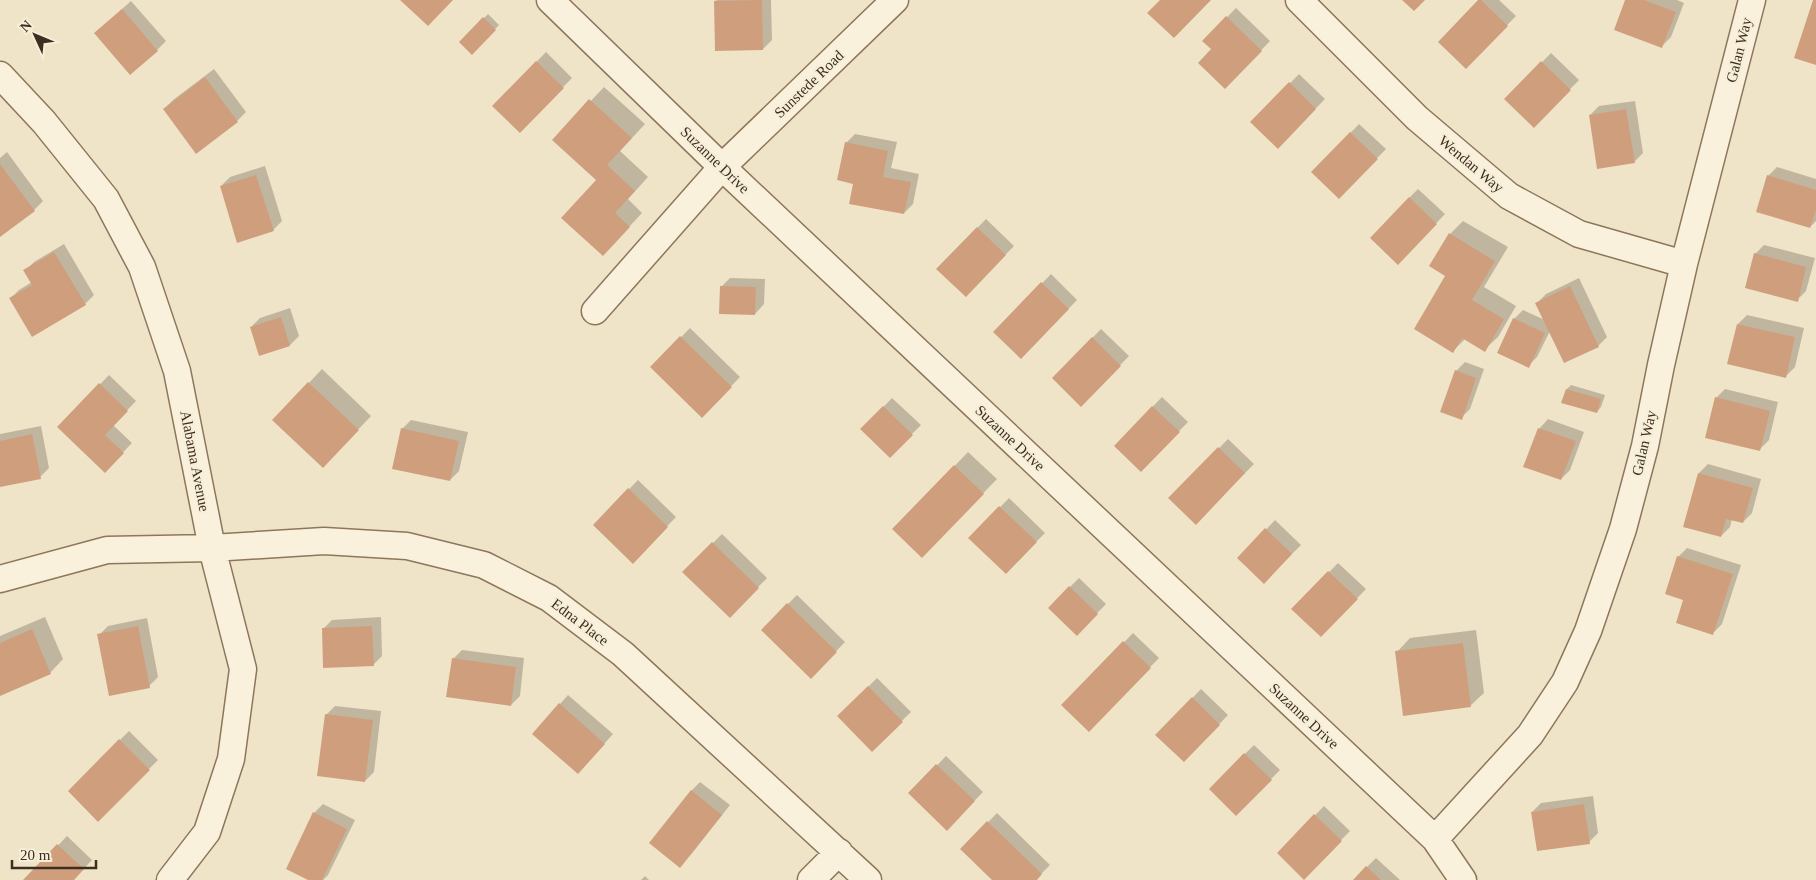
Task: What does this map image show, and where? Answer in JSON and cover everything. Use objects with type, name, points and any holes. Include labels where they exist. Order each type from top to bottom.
[{"type":"street","name":"Suzanne Drive","points":[[550,0],[722,167],[1435,839],[1463,880]]},
{"type":"street","name":"Sunstede Road","points":[[595,311],[722,167],[895,0]]},
{"type":"street","name":"Wendan Way","points":[[1299,0],[1417,118],[1509,196],[1579,234],[1684,264]]},
{"type":"street","name":"Galan Way","points":[[1435,839],[1530,735],[1565,682],[1588,631],[1626,520],[1645,446],[1684,264],[1752,0]]},
{"type":"street","name":"Alabama Avenue","points":[[0,75],[44,122],[106,199],[142,267],[177,370],[212,548],[243,669],[231,759],[207,832],[170,880]]},
{"type":"street","name":"Edna Place","points":[[0,579],[107,550],[212,548],[324,541],[407,546],[484,565],[549,598],[623,654],[868,880]]},
{"type":"street","points":[[811,880],[839,852]]},
{"type":"building","points":[[400,0],[453,0],[428,26]]},
{"type":"building","points":[[762,0],[763,50],[715,51],[714,1]]},
{"type":"building","points":[[1160,0],[1211,0],[1174,38],[1147,13]]},
{"type":"building","points":[[1402,0],[1425,0],[1414,11]]},
{"type":"building","points":[[1478,0],[1481,0],[1508,26],[1466,69],[1438,42]]},
{"type":"building","points":[[1625,0],[1644,0],[1676,12],[1662,48],[1614,30]]},
{"type":"building","points":[[1813,0],[1816,0],[1816,65],[1794,58]]},
{"type":"building","points":[[122,9],[158,51],[130,75],[94,33]]},
{"type":"building","points":[[1226,16],[1262,51],[1225,89],[1198,63],[1211,49],[1202,41]]},
{"type":"building","points":[[483,17],[496,30],[472,55],[459,42]]},
{"type":"building","points":[[536,61],[564,88],[520,133],[492,106]]},
{"type":"building","points":[[1541,61],[1571,90],[1534,128],[1504,99]]},
{"type":"building","points":[[205,77],[238,122],[196,154],[163,109]]},
{"type":"building","points":[[1289,82],[1316,109],[1278,149],[1250,122]]},
{"type":"building","points":[[589,99],[632,138],[607,165],[635,191],[615,213],[630,227],[603,256],[561,218],[596,180],[552,140]]},
{"type":"building","points":[[1626,109],[1635,163],[1597,169],[1589,115]]},
{"type":"building","points":[[1350,132],[1378,159],[1339,199],[1311,172]]},
{"type":"building","points":[[845,142],[888,151],[883,177],[911,182],[904,214],[849,204],[853,184],[837,180]]},
{"type":"building","points":[[0,164],[35,211],[0,237]]},
{"type":"building","points":[[256,175],[274,231],[237,243],[220,186]]},
{"type":"building","points":[[1767,175],[1816,190],[1816,210],[1810,228],[1756,212]]},
{"type":"building","points":[[1409,197],[1437,224],[1398,265],[1370,238]]},
{"type":"building","points":[[977,227],[1006,255],[966,297],[936,269]]},
{"type":"building","points":[[1449,233],[1495,261],[1472,300],[1504,319],[1485,352],[1462,338],[1453,353],[1414,329],[1445,276],[1429,266]]},
{"type":"building","points":[[54,252],[86,305],[32,337],[9,298],[32,285],[23,270]]},
{"type":"building","points":[[1754,253],[1806,267],[1798,302],[1745,288]]},
{"type":"building","points":[[1041,282],[1069,309],[1021,359],[993,332]]},
{"type":"building","points":[[720,286],[756,287],[755,315],[719,314]]},
{"type":"building","points":[[1570,286],[1599,347],[1564,363],[1535,303]]},
{"type":"building","points":[[281,317],[290,346],[259,356],[250,327]]},
{"type":"building","points":[[1513,318],[1545,333],[1529,368],[1497,353]]},
{"type":"building","points":[[1737,324],[1795,337],[1786,378],[1727,364]]},
{"type":"building","points":[[680,336],[732,387],[702,418],[650,367]]},
{"type":"building","points":[[1092,337],[1121,366],[1081,407],[1052,378]]},
{"type":"building","points":[[1455,370],[1476,378],[1462,420],[1440,412]]},
{"type":"building","points":[[308,382],[359,430],[323,468],[272,420]]},
{"type":"building","points":[[99,383],[128,411],[105,435],[124,453],[105,473],[57,427]]},
{"type":"building","points":[[1566,389],[1601,399],[1597,413],[1561,403]]},
{"type":"building","points":[[1715,397],[1770,411],[1760,451],[1705,438]]},
{"type":"building","points":[[883,406],[913,435],[890,458],[860,429]]},
{"type":"building","points":[[1152,406],[1180,432],[1141,472],[1114,446]]},
{"type":"building","points":[[401,428],[459,441],[450,481],[392,469]]},
{"type":"building","points":[[1538,428],[1576,441],[1561,480],[1523,467]]},
{"type":"building","points":[[32,434],[41,479],[0,487],[0,441]]},
{"type":"building","points":[[1218,447],[1245,473],[1196,525],[1168,498]]},
{"type":"building","points":[[954,465],[984,494],[922,558],[892,529]]},
{"type":"building","points":[[1698,473],[1753,488],[1743,523],[1726,519],[1721,537],[1683,527]]},
{"type":"building","points":[[628,488],[668,527],[633,564],[593,525]]},
{"type":"building","points":[[999,506],[1037,542],[1006,574],[968,538]]},
{"type":"building","points":[[1265,528],[1292,554],[1264,584],[1237,558]]},
{"type":"building","points":[[712,542],[759,588],[730,618],[682,572]]},
{"type":"building","points":[[1677,556],[1733,574],[1713,635],[1676,623],[1683,600],[1665,594]]},
{"type":"building","points":[[1328,571],[1358,599],[1321,637],[1291,609]]},
{"type":"building","points":[[1069,586],[1098,614],[1077,636],[1048,608]]},
{"type":"building","points":[[787,603],[837,652],[811,679],[761,630]]},
{"type":"building","points":[[138,626],[150,688],[109,696],[97,634]]},
{"type":"building","points":[[372,626],[374,666],[323,668],[322,628]]},
{"type":"building","points":[[32,629],[51,674],[0,696],[0,643]]},
{"type":"building","points":[[1123,641],[1151,668],[1089,732],[1061,705]]},
{"type":"building","points":[[1463,643],[1471,707],[1403,716],[1395,651]]},
{"type":"building","points":[[452,658],[516,667],[511,706],[446,697]]},
{"type":"building","points":[[868,686],[903,722],[872,752],[837,716]]},
{"type":"building","points":[[1192,697],[1220,725],[1184,762],[1155,735]]},
{"type":"building","points":[[559,703],[605,744],[578,774],[532,734]]},
{"type":"building","points":[[325,714],[373,720],[365,782],[317,776]]},
{"type":"building","points":[[119,739],[150,770],[98,822],[68,791]]},
{"type":"building","points":[[1244,753],[1272,780],[1236,816],[1209,789]]},
{"type":"building","points":[[936,764],[975,801],[947,831],[908,793]]},
{"type":"building","points":[[691,790],[722,815],[680,868],[649,843]]},
{"type":"building","points":[[1584,804],[1590,844],[1537,851],[1531,812]]},
{"type":"building","points":[[313,812],[347,829],[322,880],[308,880],[286,869]]},
{"type":"building","points":[[1314,814],[1342,841],[1304,880],[1277,853]]},
{"type":"building","points":[[987,821],[1042,874],[1037,880],[992,880],[960,849]]},
{"type":"building","points":[[57,844],[84,869],[74,880],[23,880]]},
{"type":"building","points":[[1366,866],[1381,880],[1353,880]]}]
